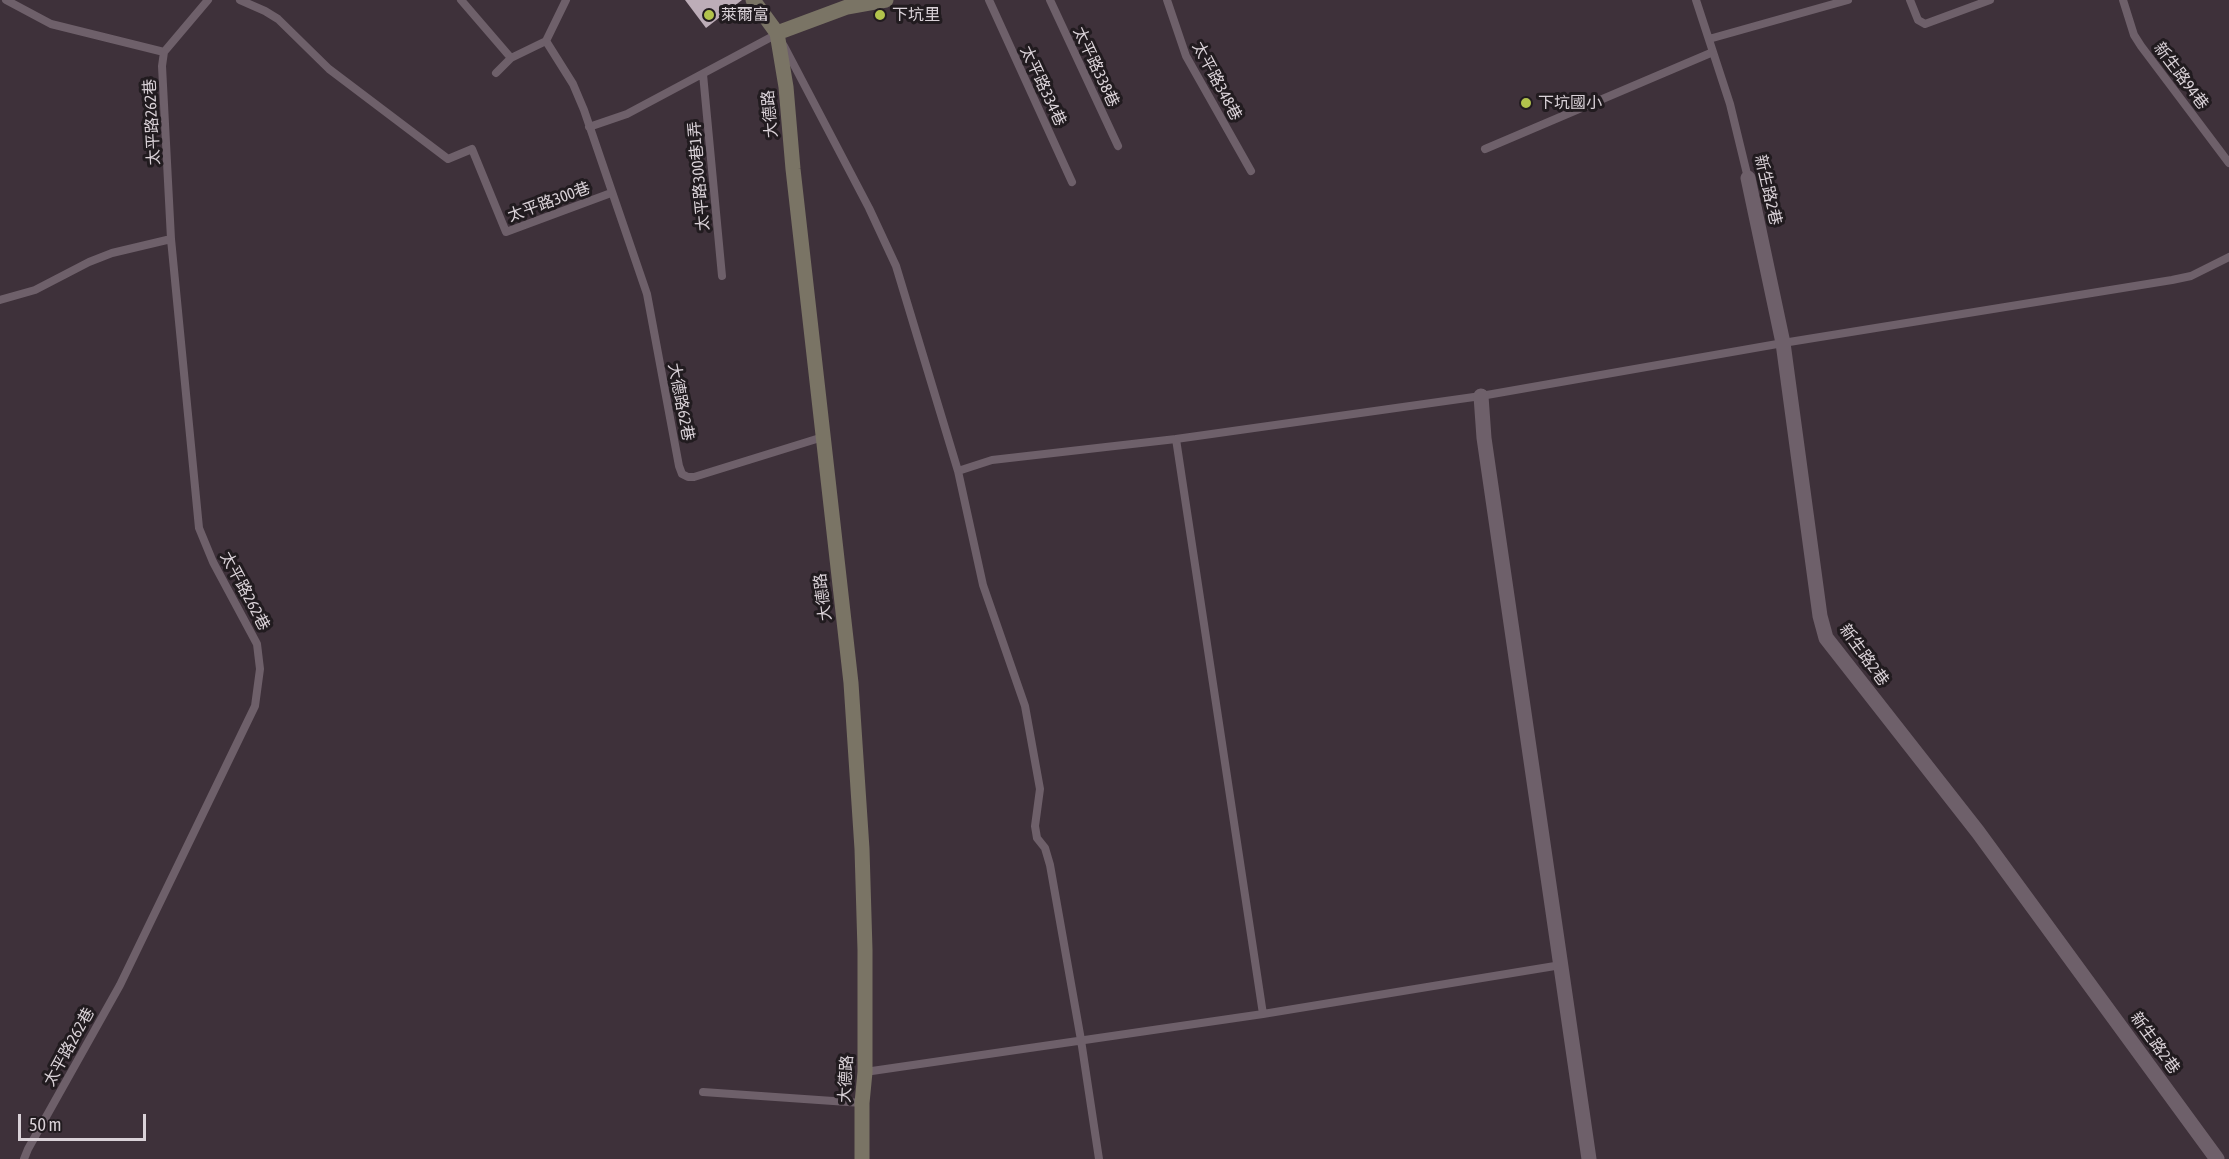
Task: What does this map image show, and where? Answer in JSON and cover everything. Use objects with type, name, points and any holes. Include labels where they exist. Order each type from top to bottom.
[{"type":"street","points":[[753,0],[777,33],[847,7],[886,0]]},
{"type":"street","name":"大德路","points":[[777,33],[786,87],[794,181],[852,695],[863,872],[865,1072],[862,1103],[862,1159]]},
{"type":"street","name":"新生路2巷","points":[[1748,178],[1783,343],[1820,616],[1826,638],[1978,832],[2217,1159]]},
{"type":"street","points":[[1481,396],[1484,438],[1589,1159]]},
{"type":"lane","points":[[6,0],[51,24],[164,52],[208,0]]},
{"type":"lane","name":"太平路300巷","points":[[240,0],[279,19],[329,69],[448,159],[472,149],[506,232],[611,193],[573,84],[546,41]]},
{"type":"lane","points":[[461,0],[511,58]]},
{"type":"lane","points":[[496,73],[511,58],[546,41],[566,0]]},
{"type":"lane","name":"太平路334巷","points":[[989,0],[1072,182]]},
{"type":"lane","name":"太平路338巷","points":[[1050,0],[1118,146]]},
{"type":"lane","name":"太平路348巷","points":[[1167,0],[1186,56],[1251,171]]},
{"type":"lane","name":"新生路2巷","points":[[1696,0],[1730,104],[1748,178]]},
{"type":"lane","points":[[1709,39],[1848,0]]},
{"type":"lane","points":[[1910,0],[1917,20],[1925,24],[1990,0]]},
{"type":"lane","name":"新生路94巷","points":[[2123,0],[2134,35],[2141,46],[2229,163]]},
{"type":"lane","points":[[589,127],[627,114],[777,33],[869,208],[896,266],[958,471],[983,585],[1025,706],[1040,789],[1036,832],[1037,838],[1045,848],[1050,865],[1081,1040],[1099,1159]]},
{"type":"lane","name":"太平路262巷","points":[[24,1159],[120,985],[255,706],[260,669],[257,644],[213,562],[199,528],[171,239],[162,66],[164,52]]},
{"type":"lane","points":[[1485,149],[1713,52]]},
{"type":"lane","name":"太平路300巷1弄","points":[[703,74],[722,276]]},
{"type":"lane","name":"大德路62巷","points":[[611,193],[647,294],[682,474],[694,477],[823,437]]},
{"type":"lane","points":[[0,300],[35,290],[88,262],[112,253],[171,239]]},
{"type":"lane","points":[[958,471],[992,460],[1176,439],[1481,396],[1783,343],[2172,280],[2191,276],[2229,257]]},
{"type":"lane","points":[[1176,439],[1263,1014]]},
{"type":"lane","points":[[865,1072],[1263,1014],[1561,965]]},
{"type":"lane","points":[[703,1092],[862,1103]]},
{"type":"building","name":"萊爾富","points":[[685,0],[742,0],[706,28]]},
{"type":"place","name":"萊爾富","points":[[709,15]]},
{"type":"place","name":"下坑里","points":[[880,15]]},
{"type":"place","name":"下坑國小","points":[[1526,103]]}]
